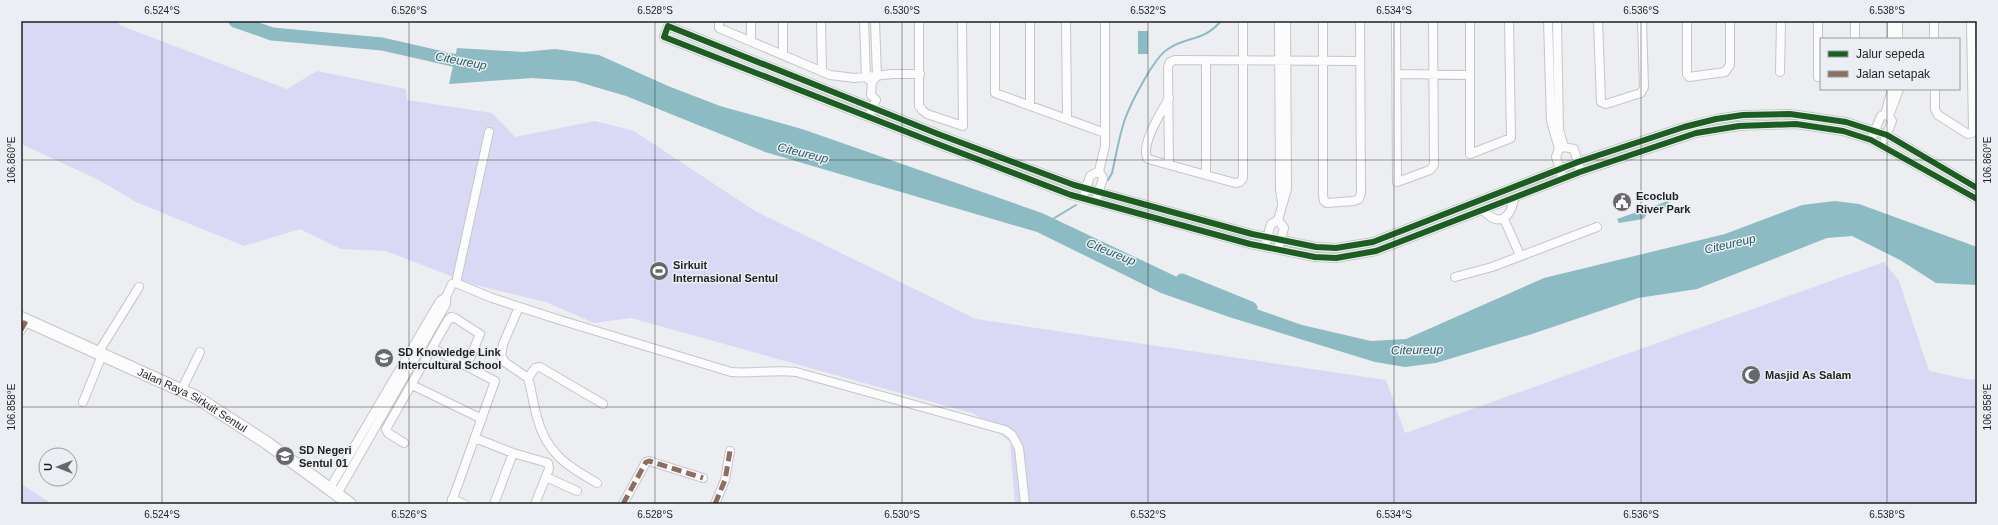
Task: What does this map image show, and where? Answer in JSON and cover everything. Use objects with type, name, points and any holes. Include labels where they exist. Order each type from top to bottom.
[{"type":"main road","name":"Jalan Raya Sirkuit Sentul","points":[[23,323],[182,389],[243,426],[350,504]]},
{"type":"street","points":[[719,21],[719,28],[822,72],[842,78],[871,78],[920,74]]},
{"type":"street","points":[[751,21],[751,41]]},
{"type":"street","points":[[783,21],[783,55]]},
{"type":"street","points":[[821,21],[822,72]]},
{"type":"street","points":[[864,21],[871,78]]},
{"type":"street","points":[[869,117],[876,100],[871,94],[875,21]]},
{"type":"street","points":[[919,21],[919,106],[922,110],[963,126],[962,21]]},
{"type":"street","points":[[995,21],[995,93],[1105,133]]},
{"type":"street","points":[[1030,21],[1030,106]]},
{"type":"street","points":[[1066,21],[1067,119]]},
{"type":"street","points":[[1096,201],[1102,178],[1099,171],[1105,146],[1105,21]]},
{"type":"street","points":[[1169,98],[1154,124],[1145,149],[1145,156],[1148,159],[1169,165],[1240,182],[1243,178],[1242,21]]},
{"type":"street","points":[[1265,247],[1271,224],[1278,220],[1287,189],[1283,61],[1279,21]]},
{"type":"street","points":[[1283,61],[1286,21]]},
{"type":"street","points":[[1323,21],[1323,195],[1324,201],[1327,203],[1354,201],[1359,199],[1361,193],[1360,21]]},
{"type":"street","points":[[1396,21],[1397,182],[1430,170],[1434,165],[1432,21]]},
{"type":"street","points":[[1470,21],[1470,154],[1511,138],[1509,21]]},
{"type":"street","points":[[1548,21],[1555,121],[1562,148]]},
{"type":"street","points":[[1555,121],[1557,21]]},
{"type":"street","points":[[1598,21],[1601,102],[1606,104],[1641,93],[1644,87],[1642,21]]},
{"type":"street","points":[[1687,21],[1687,74],[1689,77],[1725,72],[1730,65],[1730,21]]},
{"type":"street","points":[[1780,72],[1781,21]]},
{"type":"street","points":[[1818,21],[1818,77],[1820,77]]},
{"type":"street","points":[[1855,21],[1855,38]]},
{"type":"street","points":[[1892,21],[1892,38]]},
{"type":"street","points":[[1898,21],[1898,38]]},
{"type":"street","points":[[1934,21],[1934,38]]},
{"type":"street","points":[[1935,90],[1935,109],[1938,115],[1968,134],[1972,133],[1971,21]]},
{"type":"street","points":[[1977,188],[1887,135],[1875,130],[1821,117],[1790,114],[1743,115],[1716,119],[1684,127],[1578,162],[1373,242],[1336,248],[1316,247],[1268,237],[1098,192],[945,137],[668,26],[664,37],[858,112],[935,144],[1083,198],[1265,247],[1315,257],[1336,258],[1356,256],[1376,251],[1580,172],[1696,133],[1739,126],[1796,124],[1843,131],[1883,145],[1977,199]]},
{"type":"street","points":[[1169,165],[1168,67],[1170,62],[1175,60],[1360,61]]},
{"type":"street","points":[[1206,60],[1206,175]]},
{"type":"street","points":[[1397,74],[1470,75]]},
{"type":"street","points":[[1887,116],[1896,90]]},
{"type":"street","points":[[858,112],[865,97],[871,94]]},
{"type":"street","points":[[1870,140],[1881,116],[1887,116],[1892,121],[1883,145]]},
{"type":"street","points":[[333,491],[446,304],[446,297],[452,284],[456,283],[489,132]]},
{"type":"street","points":[[1562,148],[1574,149],[1580,172]]},
{"type":"street","points":[[1562,148],[1556,156],[1563,178]]},
{"type":"street","points":[[1083,198],[1090,176],[1099,171]]},
{"type":"street","points":[[1483,210],[1489,217],[1497,220],[1504,219],[1510,214],[1514,198]]},
{"type":"street","points":[[1504,219],[1520,256]]},
{"type":"street","points":[[1278,220],[1284,228],[1278,250]]},
{"type":"street","points":[[1455,277],[1492,267],[1597,227]]},
{"type":"street","points":[[456,283],[519,307],[731,372],[752,373],[778,370],[796,372],[1005,430],[1012,435],[1019,448],[1025,504]]},
{"type":"street","points":[[83,402],[100,354],[139,287]]},
{"type":"street","points":[[519,307],[503,344],[501,356],[506,363],[528,378],[537,417],[551,448],[565,464],[597,483]]},
{"type":"street","points":[[404,443],[388,433],[386,429],[448,320],[451,318],[455,318],[480,334],[467,365]]},
{"type":"street","points":[[432,348],[495,381],[451,502],[464,504]]},
{"type":"street","points":[[182,389],[200,352]]},
{"type":"street","points":[[528,378],[535,368],[540,366],[602,404]]},
{"type":"street","points":[[412,385],[482,419]]},
{"type":"street","points":[[475,438],[548,463],[550,466],[535,504]]},
{"type":"street","points":[[715,504],[725,480],[730,451]]},
{"type":"street","points":[[494,504],[513,452]]},
{"type":"street","points":[[623,504],[646,462],[650,461],[703,478]]},
{"type":"street","points":[[546,477],[577,491]]},
{"type":"shaded area","name":"Sirkuit Internasional Sentul","points":[[21,21],[115,21],[122,26],[287,89],[317,71],[406,89],[407,100],[492,113],[515,137],[595,121],[634,131],[755,211],[976,319],[1386,380],[1405,433],[1884,262],[1899,281],[1929,371],[1971,380],[1977,378],[1977,504],[1015,504],[1010,442],[975,414],[631,318],[594,323],[546,302],[471,284],[386,251],[341,249],[300,229],[244,246],[136,202],[99,180],[21,144]]},
{"type":"shaded area","points":[[21,484],[52,504],[21,504]]},
{"type":"water","points":[[1138,31],[1148,31],[1148,54],[1138,54]]},
{"type":"water","points":[[457,48],[523,52],[555,49],[599,55],[668,86],[720,106],[802,129],[1042,213],[1213,294],[1302,325],[1371,341],[1406,339],[1544,278],[1725,234],[1802,205],[1835,201],[1859,204],[1977,247],[1977,285],[1936,283],[1900,260],[1852,236],[1827,238],[1697,289],[1638,298],[1532,334],[1436,363],[1405,367],[1375,362],[1229,317],[1161,293],[1037,232],[765,152],[626,96],[575,81],[532,78],[449,84]]},
{"type":"water","points":[[1668,201],[1669,205],[1660,211],[1648,213],[1643,219],[1619,223],[1617,219]]},
{"type":"waterway","name":"Citeureup","points":[[235,21],[272,34],[382,44],[470,64]]},
{"type":"waterway","points":[[1108,180],[1112,173],[1125,119],[1132,102],[1156,61],[1168,49],[1182,42],[1208,33],[1221,21]]},
{"type":"waterway","points":[[1051,220],[1076,205]]},
{"type":"waterway","name":"Citeureup","points":[[1182,280],[1251,308]]},
{"type":"marked path","points":[[21,330],[26,321]]},
{"type":"marked path","points":[[715,504],[725,480],[730,451]]},
{"type":"marked path","points":[[623,504],[646,462],[649,461],[703,478]]},
{"type":"cycle path","points":[[1977,188],[1887,135],[1846,122],[1790,114],[1743,115],[1716,119],[1684,127],[1578,162],[1373,242],[1336,248],[1316,247],[1252,234],[1074,185],[938,134],[668,26],[664,37],[1071,195],[1250,244],[1315,257],[1336,258],[1376,251],[1580,172],[1696,133],[1739,126],[1796,124],[1843,131],[1871,140],[1977,199]]},
{"type":"place","name":"Ecoclub River Park","points":[[1622,202]]},
{"type":"place","name":"Sirkuit Internasional Sentul","points":[[659,271]]},
{"type":"place","name":"SD Knowledge Link Intercultural School","points":[[384,358]]},
{"type":"place","name":"Masjid As Salam","points":[[1751,375]]},
{"type":"place","name":"SD Negeri Sentul 01","points":[[285,456]]}]
